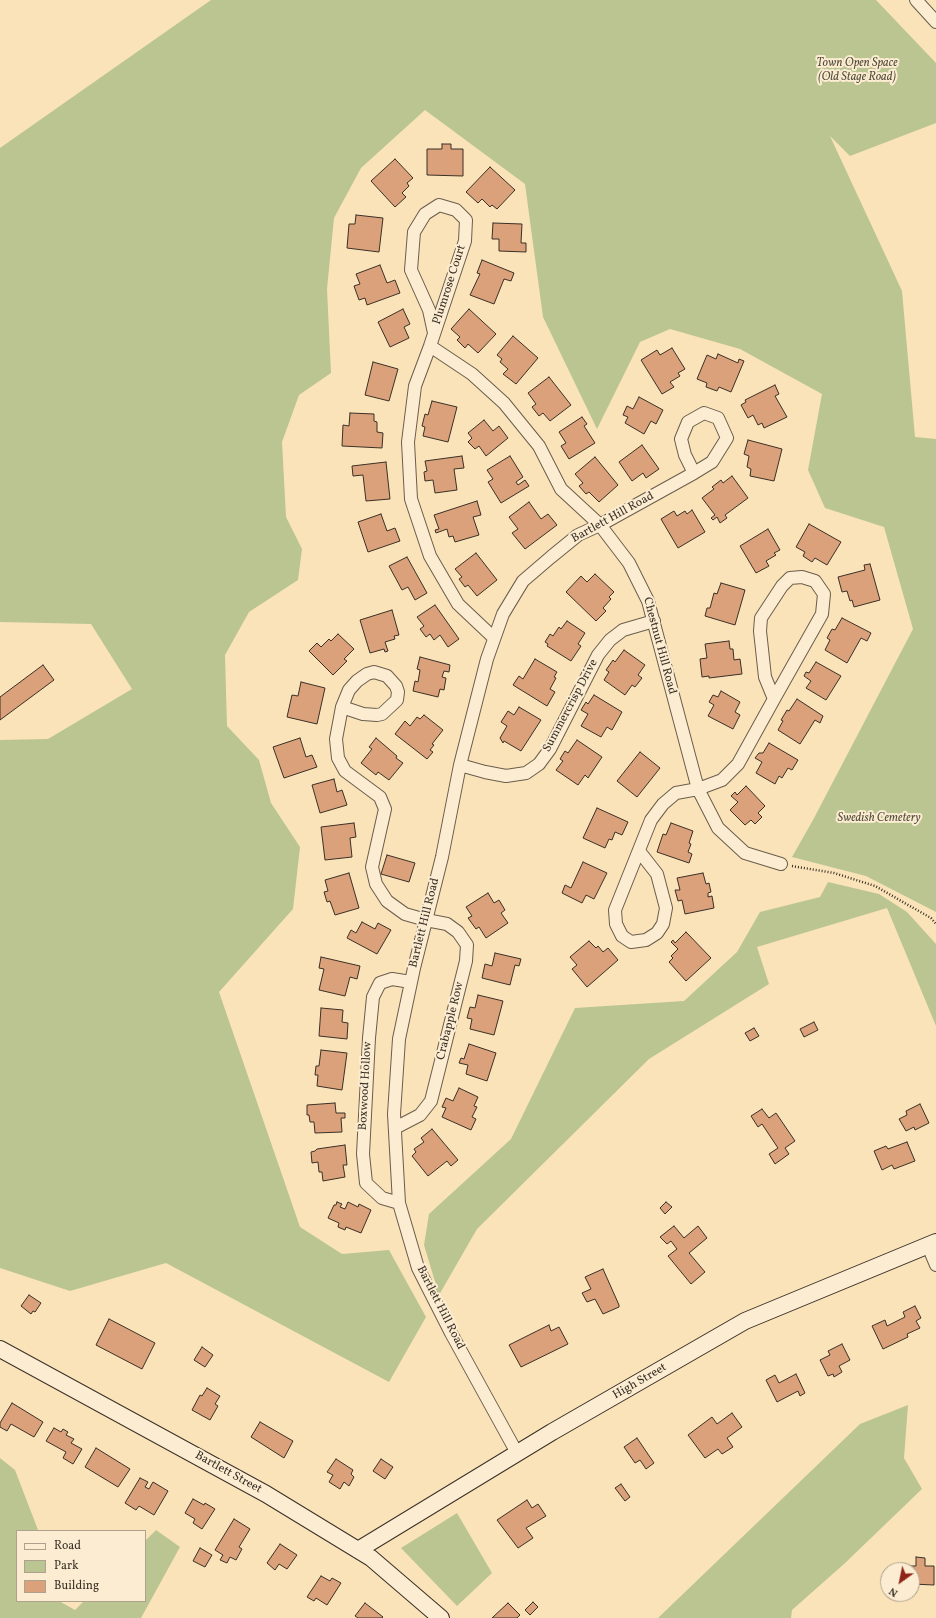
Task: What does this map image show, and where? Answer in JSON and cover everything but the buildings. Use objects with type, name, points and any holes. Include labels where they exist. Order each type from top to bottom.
[{"type":"street","points":[[916,0],[936,22]]},
{"type":"street","name":"Plumrose Court","points":[[434,333],[429,310],[411,270],[414,232],[425,214],[439,205],[456,210],[466,220],[465,241],[430,346],[415,386],[408,442],[411,500],[430,556],[458,604],[494,638]]},
{"type":"street","name":"Chestnut Hill Road","points":[[430,346],[472,374],[504,403],[539,446],[562,489],[600,525],[629,563],[648,601],[698,789],[718,828],[745,853],[781,864]]},
{"type":"street","name":"Bartlett Hill Road","points":[[517,1453],[451,1333],[418,1268],[399,1203],[394,1114],[399,1038],[411,982],[442,857],[460,765],[487,659],[503,614],[523,581],[578,535],[600,525],[694,473],[712,462],[726,438],[718,418],[704,413],[688,422],[681,439],[685,455],[694,473]]},
{"type":"street","points":[[639,851],[657,874],[666,908],[663,924],[657,933],[646,940],[631,942],[622,936],[616,924],[615,910],[651,820],[664,804],[676,793],[698,789],[722,780],[738,764],[774,700],[822,614],[824,594],[815,582],[802,577],[790,578],[782,586],[761,618],[760,631],[765,677],[774,700]]},
{"type":"street","name":"Summercrisp Drive","points":[[460,765],[506,776],[526,773],[539,764],[550,749],[598,655],[610,640],[623,630],[654,621]]},
{"type":"street","points":[[374,672],[386,676],[396,686],[398,692],[397,700],[382,714],[377,716],[363,714],[342,706],[349,690],[357,681],[367,674],[374,672]]},
{"type":"street","name":"Crabapple Row","points":[[342,706],[336,739],[338,758],[345,771],[380,797],[385,809],[372,867],[376,884],[387,901],[405,914],[447,924],[458,932],[467,945],[466,962],[430,1101],[420,1115],[395,1128]]},
{"type":"street","name":"Boxwood Hollow","points":[[399,1203],[382,1198],[366,1183],[363,1154],[366,1084],[373,997],[380,983],[392,979],[411,982]]},
{"type":"street","points":[[932,1244],[936,1265]]},
{"type":"street","name":"High Street","points":[[358,1550],[517,1453],[745,1322],[932,1244]]},
{"type":"street","name":"Bartlett Street","points":[[0,1349],[266,1494],[358,1550],[371,1558],[441,1618]]},
{"type":"path","points":[[781,864],[834,873],[875,886],[931,918],[936,924]]},
{"type":"green space","points":[[211,0],[876,0],[936,63],[936,123],[850,156],[830,136],[902,291],[915,437],[936,439],[936,912],[866,876],[792,857],[813,820],[913,629],[884,527],[825,508],[808,470],[822,394],[740,349],[670,329],[640,342],[597,429],[543,317],[525,184],[425,110],[361,168],[334,218],[327,289],[331,373],[299,395],[282,442],[286,517],[302,549],[298,580],[249,612],[225,655],[227,726],[259,760],[271,803],[300,847],[293,909],[219,992],[300,1227],[342,1254],[389,1250],[426,1317],[389,1382],[166,1263],[70,1291],[0,1268],[0,740],[48,739],[132,689],[91,624],[0,622],[0,148]]},
{"type":"green space","points":[[828,882],[879,894],[907,912],[936,944],[936,1026],[887,908],[757,947],[769,984],[649,1059],[477,1229],[439,1295],[424,1245],[429,1214],[511,1139],[575,1008],[684,1001],[737,952],[760,912],[820,897]]},
{"type":"green space","points":[[908,1405],[904,1458],[922,1489],[844,1564],[792,1610],[791,1618],[658,1618],[860,1424]]},
{"type":"green space","points":[[0,1458],[15,1470],[38,1530],[16,1530],[16,1602],[61,1602],[75,1610],[83,1602],[146,1602],[146,1540],[156,1530],[180,1547],[141,1618],[0,1618]]},
{"type":"green space","points":[[457,1513],[492,1573],[457,1606],[401,1548]]},
{"type":"park label","name":"Town Open Space (Old Stage Road)","points":[[857,71]]},
{"type":"park label","name":"Swedish Cemetery","points":[[879,819]]}]
